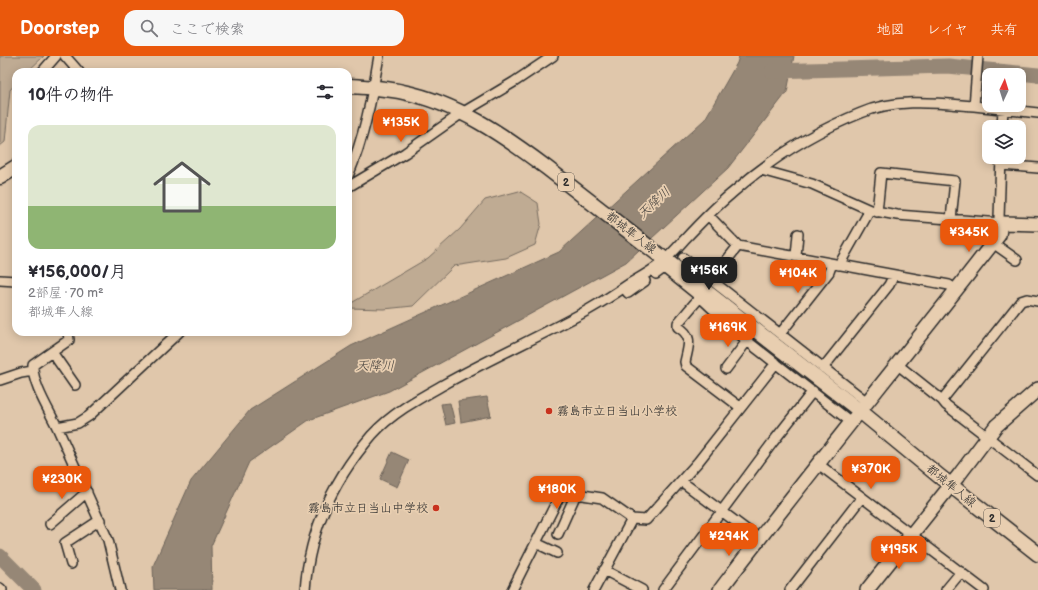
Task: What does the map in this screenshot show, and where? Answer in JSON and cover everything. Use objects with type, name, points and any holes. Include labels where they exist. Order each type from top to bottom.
[{"type":"main road","name":"都城隼人線","points":[[352,86],[403,92],[423,97],[465,114],[506,138],[529,154],[859,412],[1038,554]]},
{"type":"street","points":[[46,68],[56,56]]},
{"type":"street","points":[[65,56],[75,68]]},
{"type":"street","points":[[352,167],[358,153],[374,88],[379,56]]},
{"type":"street","points":[[352,185],[405,153],[553,56]]},
{"type":"street","points":[[974,103],[978,56]]},
{"type":"street","points":[[305,590],[306,575],[312,546],[325,508],[337,482],[373,434],[396,413],[469,370],[590,309],[658,266],[662,258],[735,190],[801,142],[863,112],[890,104],[909,102],[982,104]]},
{"type":"street","points":[[1026,111],[1038,113]]},
{"type":"street","points":[[720,590],[817,464],[898,365],[999,235],[1001,222],[999,218],[1001,164]]},
{"type":"street","points":[[1017,164],[1038,168]]},
{"type":"street","points":[[761,170],[818,186],[873,211],[951,219],[1038,224]]},
{"type":"street","points":[[780,334],[828,272],[836,264],[873,211],[881,173],[955,181],[951,219]]},
{"type":"street","points":[[708,216],[738,246],[949,285],[956,290]]},
{"type":"street","points":[[796,256],[798,234]]},
{"type":"street","points":[[993,243],[1016,260]]},
{"type":"street","points":[[711,280],[738,246]]},
{"type":"street","points":[[683,258],[823,368],[859,412]]},
{"type":"street","points":[[624,288],[628,293],[664,268],[700,297],[747,340],[813,391],[859,412]]},
{"type":"street","points":[[823,368],[889,285],[894,275]]},
{"type":"street","points":[[0,280],[12,281]]},
{"type":"street","points":[[700,297],[678,323],[678,327],[686,332],[689,337],[685,362],[686,366],[740,408]]},
{"type":"street","points":[[942,400],[1021,301],[1027,299],[1038,301]]},
{"type":"street","points":[[68,336],[69,340],[33,365],[33,371],[38,386],[108,540],[120,590]]},
{"type":"street","points":[[57,427],[78,423],[89,416],[175,336]]},
{"type":"street","points":[[726,369],[747,340]]},
{"type":"street","points":[[52,352],[75,385]]},
{"type":"street","points":[[512,590],[560,495],[576,494],[602,498],[632,520],[646,520],[698,462],[776,363]]},
{"type":"street","points":[[898,365],[942,400],[946,405],[1038,475]]},
{"type":"street","points":[[0,380],[21,373],[33,371]]},
{"type":"street","points":[[867,590],[996,426],[1038,389]]},
{"type":"street","points":[[662,590],[813,391]]},
{"type":"street","points":[[817,464],[984,590]]},
{"type":"street","points":[[681,481],[759,540]]},
{"type":"street","points":[[50,524],[87,492]]},
{"type":"street","points":[[558,534],[576,494]]},
{"type":"street","points":[[790,590],[862,497]]},
{"type":"street","points":[[71,564],[65,544],[100,520]]},
{"type":"street","points":[[594,590],[632,520]]},
{"type":"street","points":[[536,543],[557,553]]},
{"type":"street","points":[[604,570],[642,590]]},
{"type":"street","points":[[946,590],[961,572]]},
{"type":"shaded area","points":[[0,56],[44,56],[31,68],[12,68],[12,88],[10,90],[5,142],[0,146]]},
{"type":"shaded area","points":[[519,191],[538,203],[541,224],[535,245],[506,258],[454,266],[413,306],[384,309],[352,308],[352,303],[428,258],[460,229],[485,200]]},
{"type":"water","name":"天降川","points":[[739,56],[794,56],[787,92],[728,168],[626,262],[389,391],[309,420],[249,462],[211,546],[212,590],[154,590],[153,566],[191,481],[250,410],[351,346],[559,252],[705,119],[737,63]]},
{"type":"water","points":[[487,397],[491,416],[461,422],[458,401]]},
{"type":"water","points":[[450,403],[455,423],[446,425],[441,404]]},
{"type":"water","points":[[392,452],[409,460],[397,487],[380,479]]},
{"type":"waterway","points":[[772,71],[948,66],[1038,75]]},
{"type":"waterway","points":[[0,556],[34,590]]},
{"type":"place","name":"霧島市立日当山小学校","points":[[549,411]]},
{"type":"place","name":"霧島市立日当山中学校","points":[[436,508]]}]
